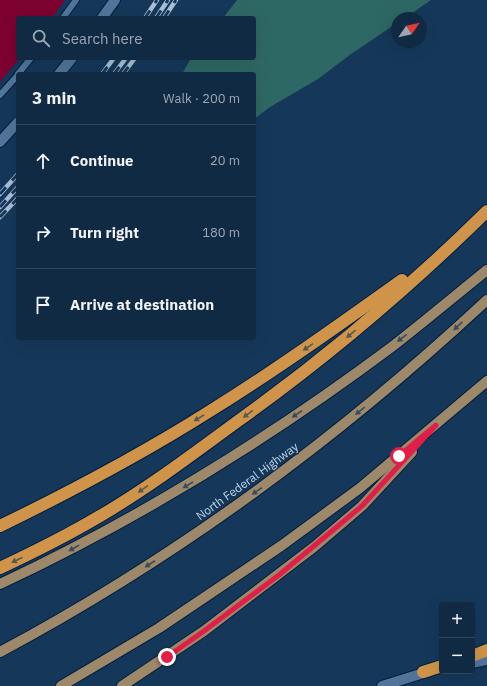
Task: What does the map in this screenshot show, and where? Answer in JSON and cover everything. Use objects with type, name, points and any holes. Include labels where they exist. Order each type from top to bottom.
[{"type":"highway","points":[[0,568],[58,540],[140,492],[259,406],[336,347],[487,211]]},
{"type":"highway","points":[[0,526],[80,486],[209,412],[287,361],[443,252]]},
{"type":"highway","points":[[475,655],[487,650]]},
{"type":"highway","points":[[423,672],[439,668]]},
{"type":"main road","points":[[0,584],[66,552],[150,507],[239,452],[315,402],[393,345],[487,270]]},
{"type":"main road","name":"North Federal Highway","points":[[0,652],[61,618],[139,571],[264,486],[381,394],[418,363],[487,300]]},
{"type":"main road","points":[[61,686],[159,628],[241,575],[360,488],[487,381]]},
{"type":"main road","points":[[122,686],[204,631],[314,547],[362,506],[436,425]]},
{"type":"street","points":[[103,16],[115,0]]},
{"type":"street","points":[[61,72],[70,60]]},
{"type":"street","points":[[0,142],[16,124]]},
{"type":"street","points":[[475,662],[487,660]]},
{"type":"street","points":[[382,686],[423,672]]},
{"type":"lane","points":[[64,16],[76,0]]},
{"type":"lane","points":[[20,72],[30,60]]},
{"type":"lane","points":[[0,95],[16,76]]},
{"type":"shaded area","points":[[0,0],[65,0],[53,16],[16,16],[16,60],[18,60],[0,82]]},
{"type":"shaded area","points":[[237,0],[431,0],[414,12],[391,12],[391,27],[351,54],[318,79],[270,107],[256,118],[256,72],[183,72],[190,60],[256,60],[256,16],[225,16]]},
{"type":"railway","points":[[146,16],[157,0]]},
{"type":"railway","points":[[157,16],[168,0]]},
{"type":"railway","points":[[165,16],[176,0]]},
{"type":"railway","points":[[104,72],[112,60]]},
{"type":"railway","points":[[116,72],[124,60]]},
{"type":"railway","points":[[124,72],[134,60]]},
{"type":"railway","points":[[0,194],[16,176]]},
{"type":"railway","points":[[0,207],[16,189]]},
{"type":"railway","points":[[0,217],[16,200]]},
{"type":"route","points":[[167,657],[279,575],[362,506],[436,425],[399,456]]}]
